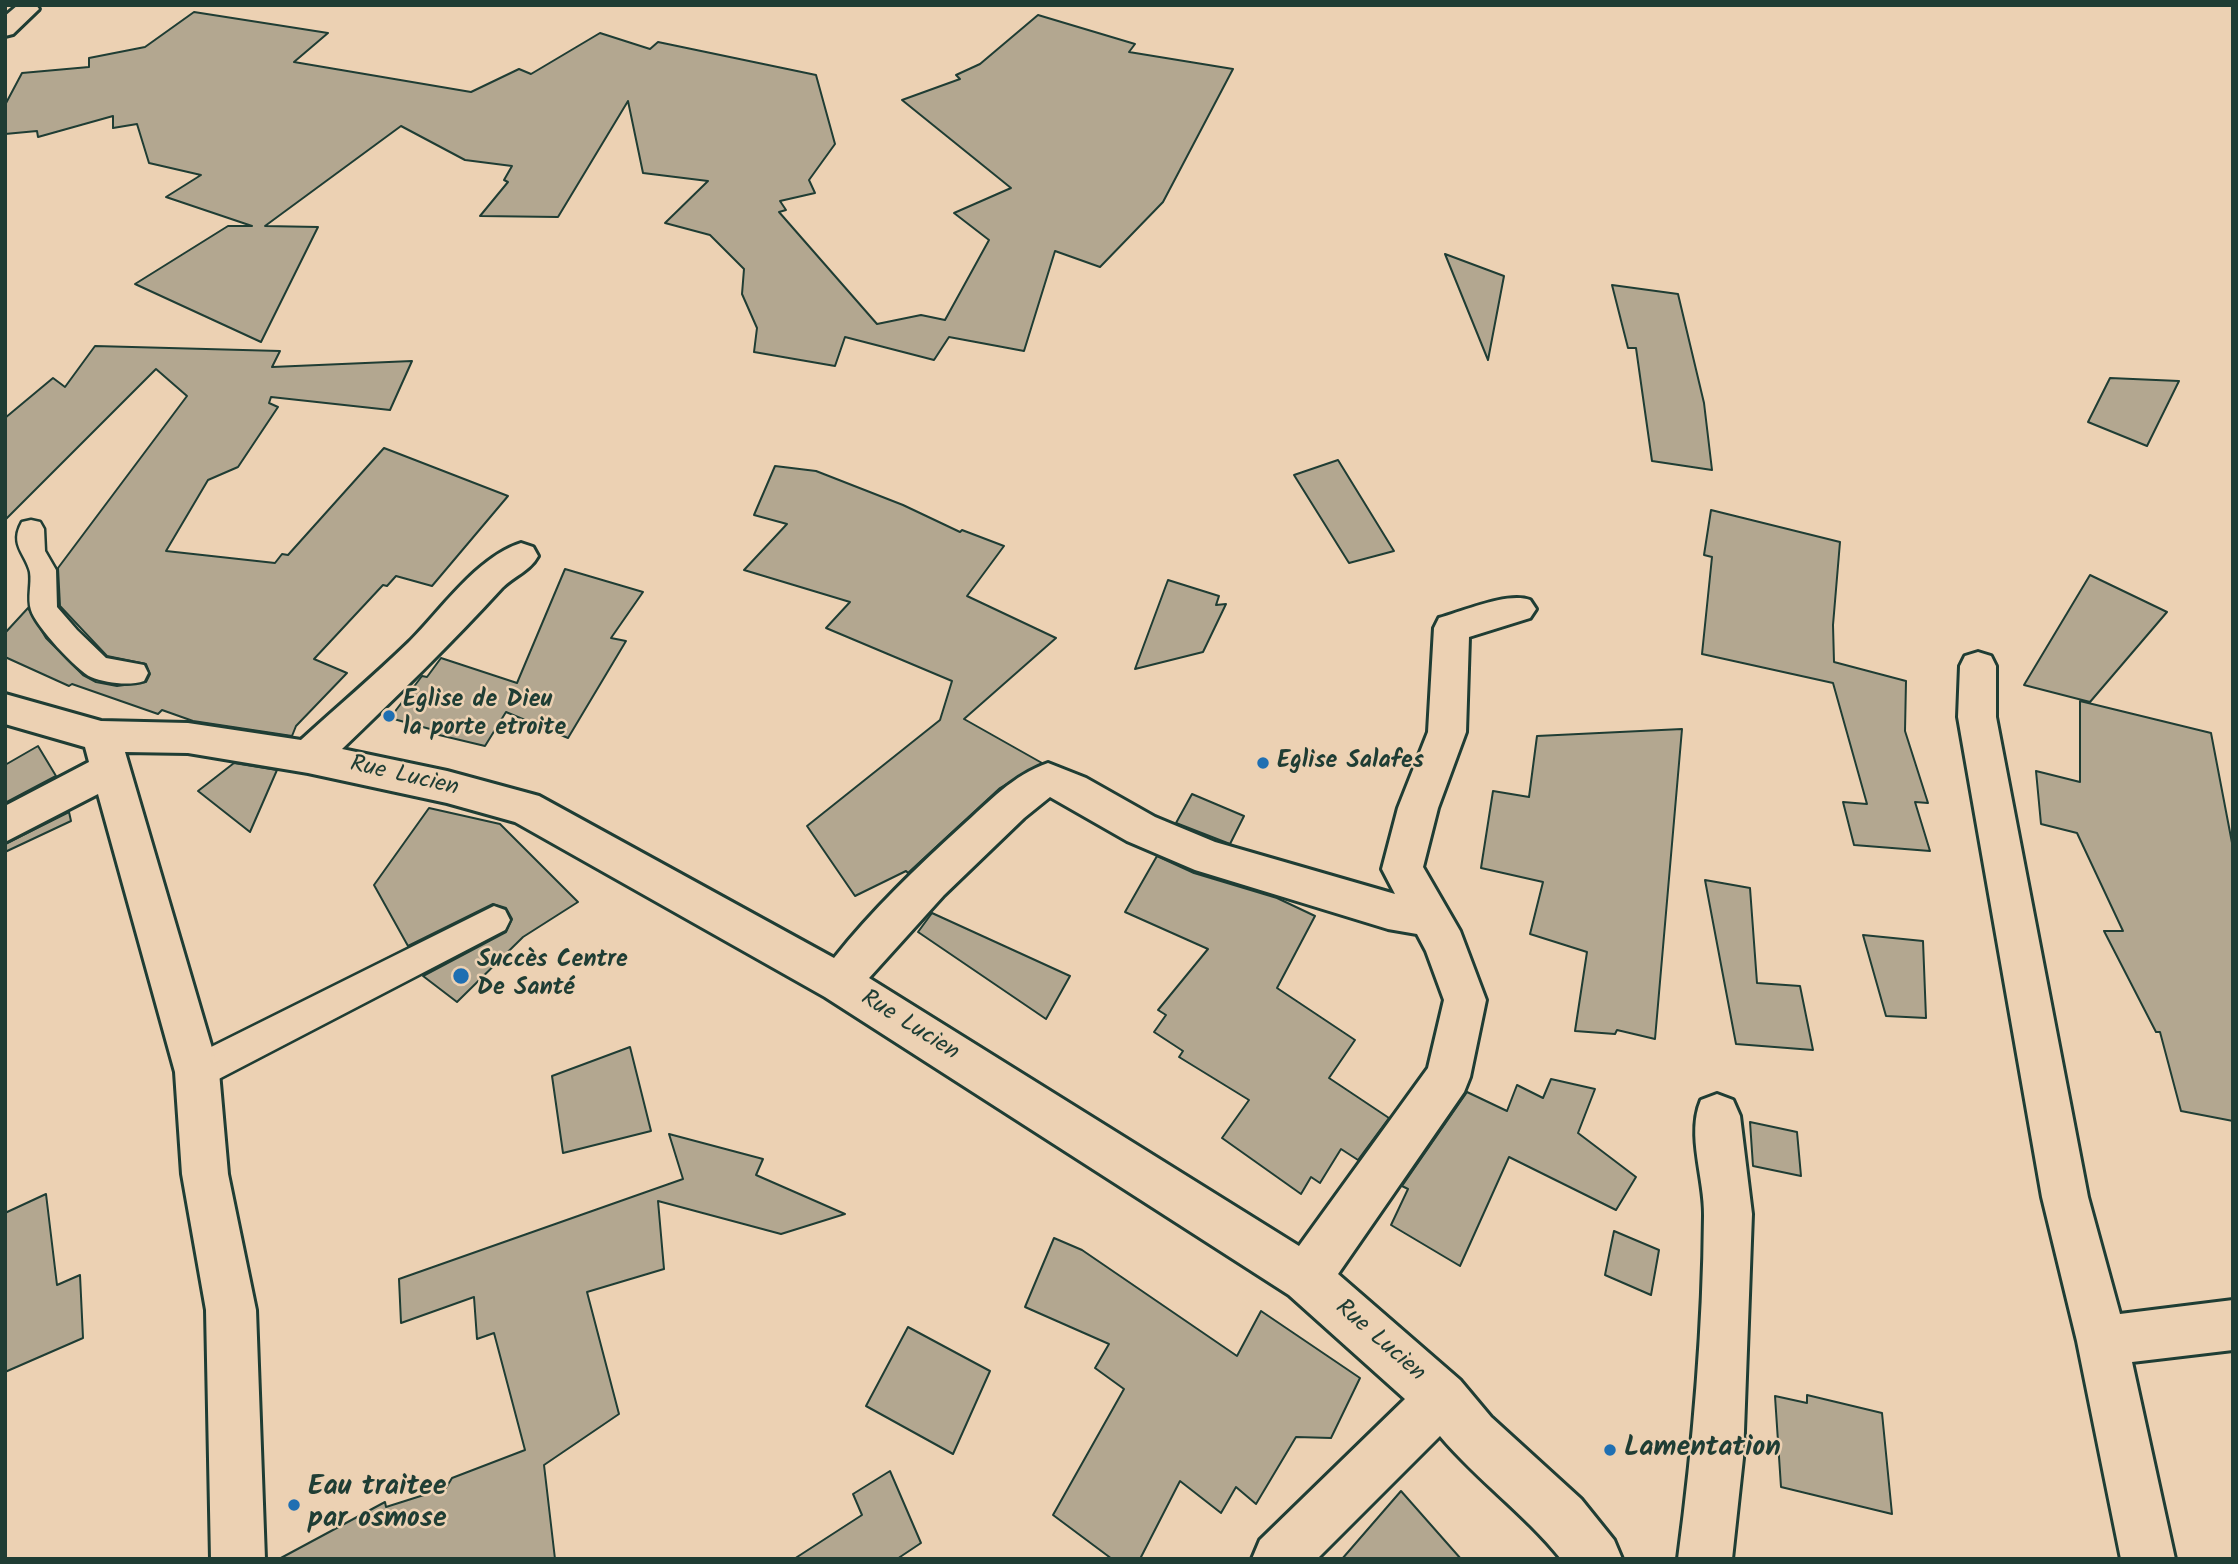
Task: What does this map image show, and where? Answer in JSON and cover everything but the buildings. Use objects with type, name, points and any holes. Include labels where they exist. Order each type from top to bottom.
[{"type":"street","points":[[5,29],[27,9]]},
{"type":"street","points":[[308,757],[421,652],[495,574],[521,556]]},
{"type":"street","points":[[1306,1278],[1448,1077],[1465,1000],[1445,944],[1402,869],[1418,808],[1447,732],[1452,628],[1518,610]]},
{"type":"street","points":[[1978,667],[1976,717],[2066,1196],[2102,1341],[2148,1559]]},
{"type":"street","points":[[5,709],[106,752]]},
{"type":"street","name":"Rue Lucien","points":[[106,752],[188,738],[308,757],[447,787],[525,808],[840,983],[1306,1278],[1442,1398],[1473,1435],[1562,1518],[1595,1559]]},
{"type":"street","points":[[5,825],[106,752]]},
{"type":"street","points":[[106,752],[197,1072],[205,1174],[231,1310],[239,1559]]},
{"type":"street","points":[[840,983],[872,940],[1034,785],[1048,779],[1072,789],[1141,830],[1209,858],[1388,911],[1430,918]]},
{"type":"street","points":[[1705,1559],[1717,1458],[1728,1214],[1717,1116]]},
{"type":"street","points":[[2102,1341],[2233,1325]]},
{"type":"street","points":[[1279,1559],[1442,1398]]},
{"type":"lane","points":[[31,529],[32,552],[43,570],[44,609],[67,638],[98,668],[135,673]]},
{"type":"lane","points":[[197,1072],[494,920]]},
{"type":"place","name":"Eglise de Dieu la porte etroite","points":[[389,716]]},
{"type":"place","name":"Eglise Salafes","points":[[1263,763]]},
{"type":"place","name":"Succès Centre De Santé","points":[[461,976]]},
{"type":"place","name":"Lamentation","points":[[1610,1450]]},
{"type":"place","name":"Eau traitee par osmose","points":[[294,1505]]}]
